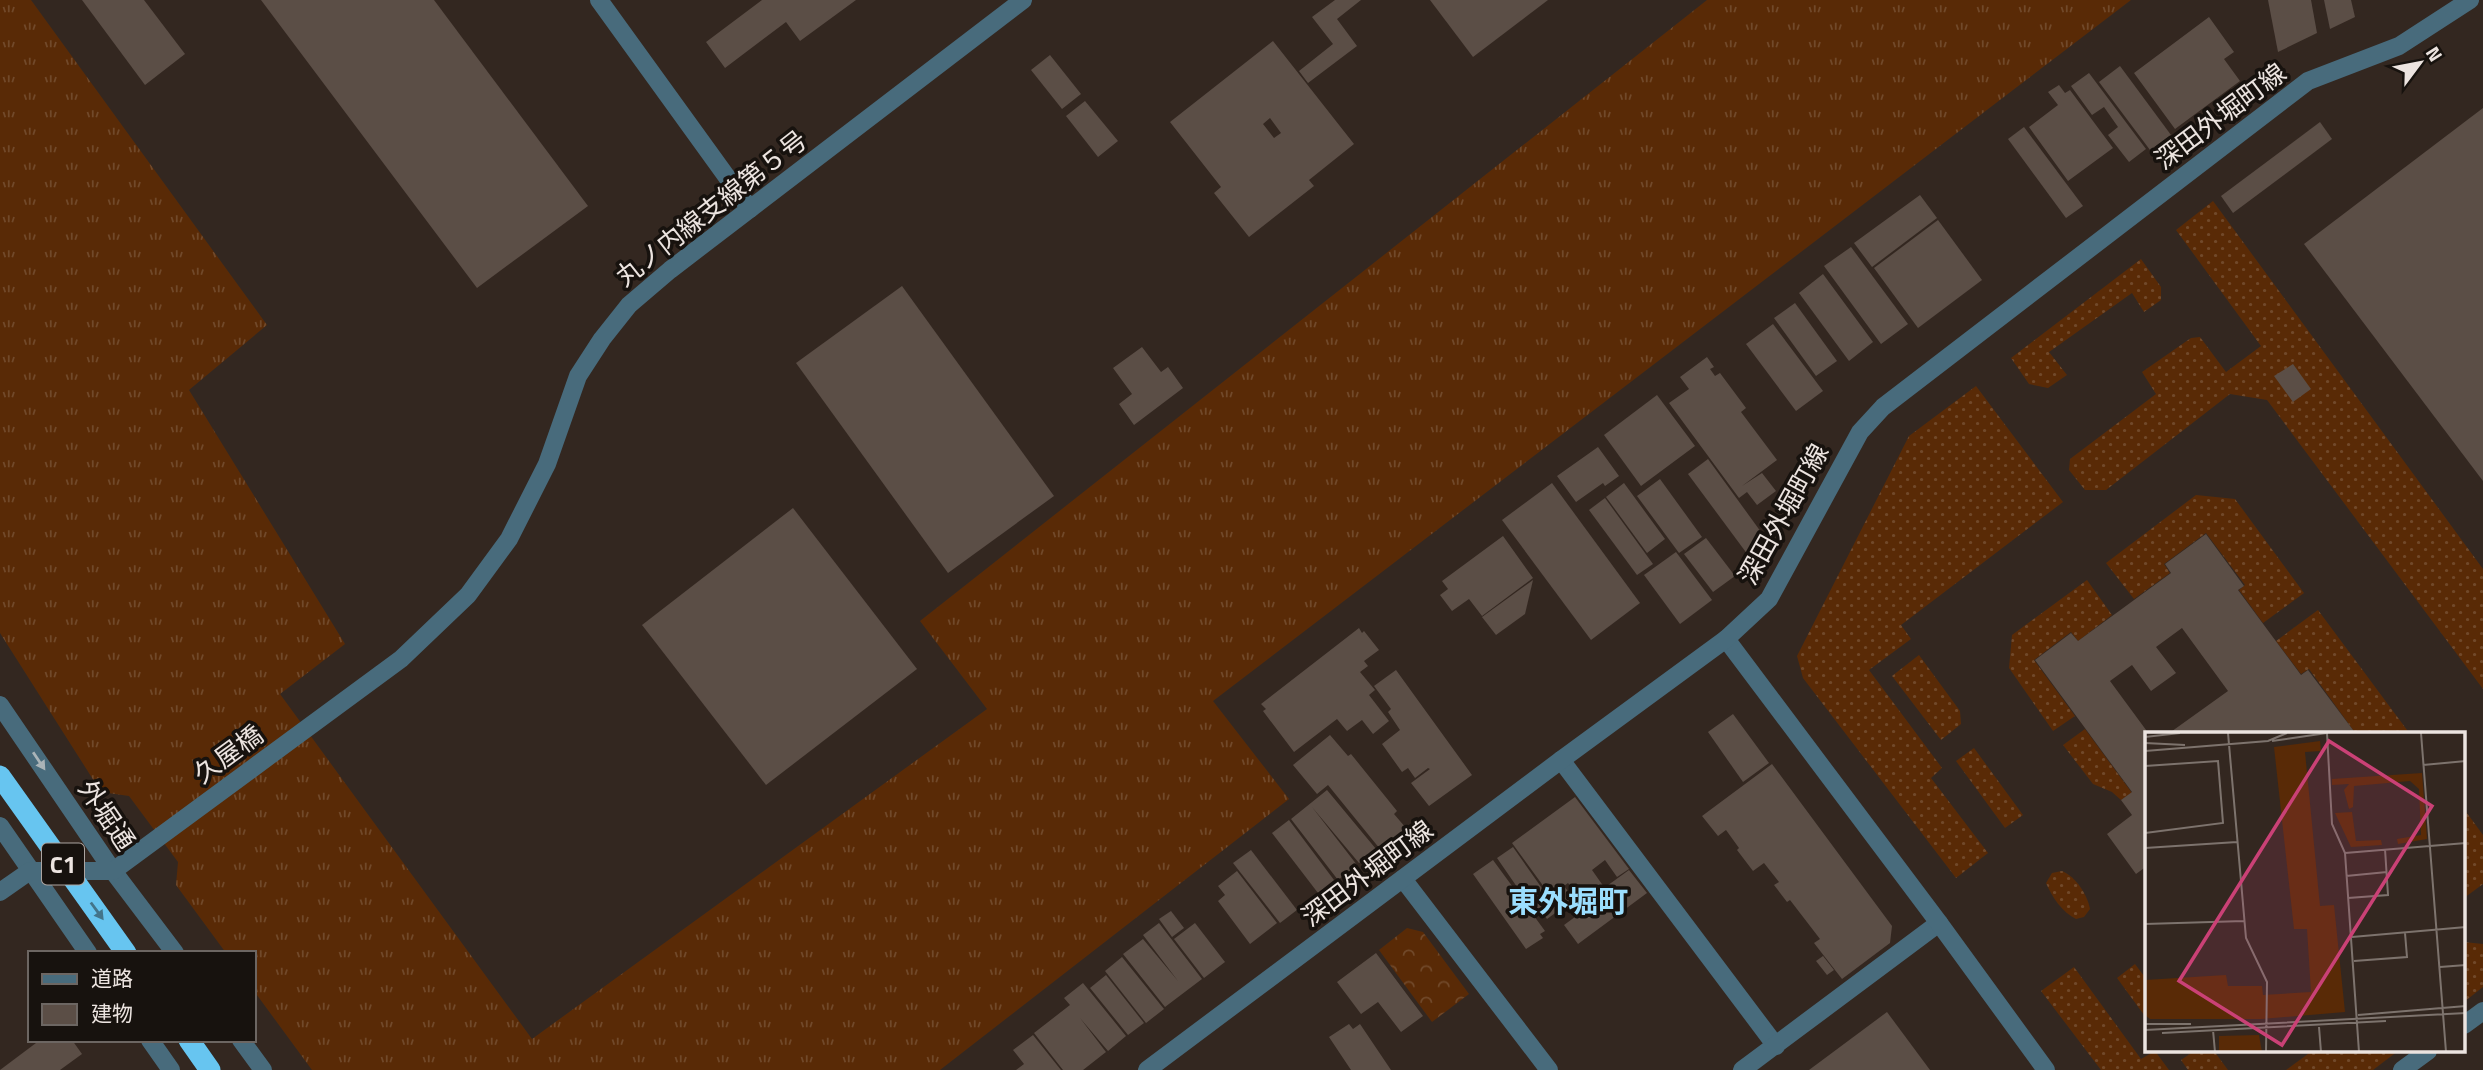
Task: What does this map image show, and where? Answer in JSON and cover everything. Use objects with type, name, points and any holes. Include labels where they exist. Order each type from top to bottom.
[{"type":"highway","name":"C1","points":[[0,776],[125,951]]},
{"type":"highway","points":[[190,1042],[210,1070]]},
{"type":"street","points":[[599,0],[750,209]]},
{"type":"street","name":"丸ノ内線支線第５号","points":[[342,703],[401,659],[468,595],[509,539],[541,474],[578,376],[629,305],[670,270],[1023,0]]},
{"type":"street","name":"深田外堀町線","points":[[1147,1070],[1726,639],[1769,599],[1860,432],[1883,407],[2308,81],[2399,46],[2470,0]]},
{"type":"street","points":[[1726,639],[2046,1070]]},
{"type":"street","name":"久屋橋","points":[[113,871],[342,703]]},
{"type":"street","name":"外堀通","points":[[0,705],[113,871],[173,951]]},
{"type":"street","points":[[1561,760],[1776,1046]]},
{"type":"street","points":[[0,826],[87,951]]},
{"type":"street","points":[[0,892],[30,871],[113,871]]},
{"type":"street","points":[[1403,879],[1549,1070]]},
{"type":"street","points":[[1742,1070],[1939,923]]},
{"type":"street","points":[[2466,1024],[2483,1011]]},
{"type":"street","points":[[151,1042],[171,1070]]},
{"type":"street","points":[[242,1042],[263,1070]]},
{"type":"street","points":[[2402,1070],[2427,1052]]},
{"type":"green space","points":[[0,0],[31,0],[267,325],[189,390],[345,644],[280,694],[532,1039],[987,709],[920,621],[1707,0],[2131,0],[1213,701],[1289,799],[940,1070],[312,1070],[256,994],[256,951],[225,951],[176,885],[178,862],[129,796],[101,792],[0,633]]},
{"type":"green space","points":[[2213,201],[2483,569],[2483,689],[2267,400],[2230,394],[2106,490],[2085,490],[2069,470],[2070,459],[2156,394],[2142,372],[2191,338],[2200,337],[2226,372],[2261,346],[2176,230]]},
{"type":"green space","points":[[2141,259],[2161,287],[2161,300],[2144,312],[2132,293],[2049,352],[2067,375],[2048,388],[2029,384],[2011,358]]},
{"type":"green space","points":[[1976,386],[2063,502],[1901,625],[1911,639],[1869,670],[1942,768],[1931,778],[1988,853],[1956,878],[1803,678],[1797,656],[1909,436]]},
{"type":"green space","points":[[2196,495],[2235,499],[2304,593],[2263,623],[2239,590],[2245,585],[2206,533],[2164,564],[2170,573],[2134,599],[2106,563]]},
{"type":"green space","points":[[2087,580],[2112,615],[2078,641],[2071,632],[2034,660],[2075,716],[2053,731],[2009,668],[2012,635]]},
{"type":"green space","points":[[2318,610],[2409,732],[2355,732],[2309,669],[2301,674],[2276,641]]},
{"type":"green space","points":[[1919,655],[1960,711],[1961,724],[1941,740],[1892,676]]},
{"type":"green space","points":[[2085,729],[2132,793],[2121,800],[2112,792],[2093,784],[2063,745]]},
{"type":"green space","points":[[1974,748],[2023,815],[2005,828],[1956,761]]},
{"type":"green space","points":[[2466,812],[2483,835],[2483,884],[2466,897]]},
{"type":"green space","points":[[2062,871],[2076,882],[2086,898],[2090,909],[2084,917],[2076,919],[2066,912],[2048,888],[2046,883],[2052,873]]},
{"type":"green space","points":[[1407,928],[1423,932],[1469,994],[1432,1022],[1379,950]]},
{"type":"green space","points":[[2466,942],[2483,944],[2483,987],[2466,1000]]},
{"type":"green space","points":[[2135,964],[2145,977],[2145,1016],[2117,978]]},
{"type":"green space","points":[[2074,967],[2141,1059],[2156,1052],[2169,1070],[2101,1070],[2041,991]]},
{"type":"green space","points":[[2193,1052],[2215,1052],[2228,1070],[2188,1070],[2181,1060]]},
{"type":"green space","points":[[2311,1052],[2397,1052],[2373,1070],[2286,1070]]},
{"type":"building","points":[[82,0],[144,0],[185,54],[145,85]]},
{"type":"building","points":[[261,0],[434,0],[588,206],[477,288]]},
{"type":"building","points":[[762,0],[856,0],[800,41],[786,22],[725,68],[706,42]]},
{"type":"building","points":[[1335,0],[1361,0],[1337,19],[1357,46],[1308,83],[1299,71],[1333,44],[1312,17]]},
{"type":"building","points":[[1430,0],[1548,0],[1473,57]]},
{"type":"building","points":[[2268,0],[2311,0],[2317,33],[2278,52]]},
{"type":"building","points":[[2324,0],[2351,0],[2355,17],[2330,29]]},
{"type":"building","points":[[2209,17],[2234,52],[2224,59],[2240,81],[2175,129],[2134,73]]},
{"type":"building","points":[[1273,41],[1354,144],[1309,180],[1314,186],[1249,237],[1214,193],[1221,187],[1170,122]],"holes":[[[1270,118],[1281,133],[1274,138],[1263,124]]]},
{"type":"building","points":[[1050,55],[1081,94],[1062,109],[1031,70]]},
{"type":"building","points":[[2120,66],[2171,135],[2150,150],[2099,82]]},
{"type":"building","points":[[2089,73],[2146,149],[2129,162],[2108,135],[2118,127],[2104,107],[2092,115],[2071,86]]},
{"type":"building","points":[[2059,85],[2065,93],[2070,90],[2113,148],[2068,181],[2029,127],[2058,105],[2048,92]]},
{"type":"building","points":[[1085,101],[1118,141],[1098,157],[1066,116]]},
{"type":"building","points":[[2483,108],[2483,481],[2304,244]]},
{"type":"building","points":[[2320,122],[2332,139],[2233,213],[2221,196]]},
{"type":"building","points":[[2024,127],[2083,206],[2066,218],[2008,139]]},
{"type":"building","points":[[1920,195],[1937,218],[1872,267],[1854,243]]},
{"type":"building","points":[[1938,220],[1982,280],[1918,328],[1874,268]]},
{"type":"building","points":[[1851,247],[1908,324],[1881,344],[1824,266]]},
{"type":"building","points":[[1823,274],[1873,342],[1849,361],[1799,293]]},
{"type":"building","points":[[902,286],[1054,496],[948,573],[796,363]]},
{"type":"building","points":[[1795,303],[1837,361],[1816,376],[1774,318]]},
{"type":"building","points":[[1773,324],[1823,391],[1796,411],[1746,344]]},
{"type":"building","points":[[1142,347],[1161,372],[1168,367],[1183,388],[1134,425],[1119,404],[1132,394],[1113,368]]},
{"type":"building","points":[[1707,357],[1714,367],[1710,369],[1715,376],[1720,373],[1746,408],[1741,412],[1777,460],[1742,486],[1762,473],[1776,491],[1757,505],[1747,492],[1739,498],[1669,403],[1689,389],[1680,377]]},
{"type":"building","points":[[2293,364],[2311,389],[2293,402],[2274,376]]},
{"type":"building","points":[[1657,395],[1695,446],[1641,486],[1604,435]]},
{"type":"building","points":[[1598,447],[1619,476],[1605,486],[1603,483],[1576,502],[1557,476]]},
{"type":"building","points":[[1708,459],[1761,532],[1748,555],[1688,474]]},
{"type":"building","points":[[1660,479],[1702,537],[1679,553],[1637,496]]},
{"type":"building","points":[[1552,483],[1640,603],[1591,640],[1502,520]]},
{"type":"building","points":[[1624,483],[1665,539],[1647,553],[1606,497]]},
{"type":"building","points":[[1605,498],[1653,564],[1637,575],[1589,510]]},
{"type":"building","points":[[793,508],[917,669],[766,785],[642,625]]},
{"type":"building","points":[[2206,534],[2244,586],[2238,590],[2301,675],[2308,670],[2354,732],[2171,732],[2228,691],[2182,628],[2156,647],[2176,673],[2151,691],[2132,665],[2110,681],[2148,732],[2145,732],[2145,867],[2136,874],[2107,834],[2132,815],[2121,800],[2132,792],[2035,660],[2071,633],[2078,641],[2171,573],[2165,564]]},
{"type":"building","points":[[1503,536],[1533,578],[1482,616],[1469,599],[1452,611],[1440,595],[1448,589],[1442,581]]},
{"type":"building","points":[[1706,538],[1735,576],[1713,592],[1684,554]]},
{"type":"building","points":[[1676,552],[1712,600],[1680,624],[1644,575]]},
{"type":"building","points":[[1533,580],[1525,614],[1496,635],[1482,617]]},
{"type":"building","points":[[1359,628],[1379,650],[1364,661],[1368,666],[1360,672],[1375,690],[1369,695],[1389,721],[1373,734],[1362,720],[1347,731],[1337,719],[1294,752],[1263,711],[1266,709],[1261,704]]},
{"type":"building","points":[[1396,670],[1472,775],[1429,806],[1411,783],[1430,769],[1415,778],[1408,768],[1402,772],[1382,744],[1400,730],[1388,712],[1391,709],[1374,686]]},
{"type":"building","points":[[1733,714],[1769,763],[1743,782],[1708,732]]},
{"type":"building","points":[[1330,735],[1348,756],[1351,754],[1397,811],[1394,814],[1406,828],[1380,849],[1328,785],[1317,794],[1293,765]]},
{"type":"building","points":[[1772,764],[1892,926],[1890,943],[1842,979],[1814,943],[1820,939],[1790,900],[1787,902],[1774,885],[1779,882],[1764,863],[1753,871],[1726,830],[1718,836],[1702,816]]},
{"type":"building","points":[[1327,790],[1376,849],[1359,863],[1312,807],[1357,865],[1338,880],[1291,819]]},
{"type":"building","points":[[1575,797],[1629,869],[1617,877],[1605,860],[1592,870],[1604,887],[1586,901],[1629,870],[1647,893],[1578,944],[1564,925],[1579,914],[1576,909],[1584,904],[1568,883],[1564,886],[1574,899],[1563,907],[1555,896],[1552,898],[1512,843]]},
{"type":"building","points":[[1289,820],[1334,880],[1318,893],[1272,833]]},
{"type":"building","points":[[1513,847],[1558,911],[1547,919],[1540,909],[1535,913],[1497,858]]},
{"type":"building","points":[[1251,850],[1297,910],[1280,923],[1233,863]]},
{"type":"building","points":[[1493,860],[1545,931],[1540,934],[1543,938],[1526,949],[1473,874]]},
{"type":"building","points":[[1237,871],[1277,923],[1250,944],[1218,901],[1225,895],[1218,886]]},
{"type":"building","points":[[1171,911],[1184,928],[1172,937],[1159,919]]},
{"type":"building","points":[[1159,923],[1202,979],[1165,1007],[1123,954],[1143,939],[1178,981],[1143,935]]},
{"type":"building","points":[[1195,923],[1225,962],[1204,978],[1174,939]]},
{"type":"building","points":[[1376,953],[1423,1016],[1401,1032],[1378,1002],[1361,1014],[1337,982]]},
{"type":"building","points":[[1823,956],[1834,970],[1827,975],[1816,961]]},
{"type":"building","points":[[1122,957],[1164,1009],[1146,1023],[1105,971]]},
{"type":"building","points":[[1106,975],[1144,1023],[1128,1035],[1090,988]]},
{"type":"building","points":[[1083,983],[1126,1036],[1108,1051],[1080,1018],[1106,1052],[1083,1070],[1063,1070],[1034,1033],[1070,1005],[1064,998]]},
{"type":"building","points":[[1887,1012],[1930,1070],[1809,1070]]},
{"type":"building","points":[[1349,1024],[1353,1029],[1360,1024],[1391,1070],[1351,1070],[1329,1037]]},
{"type":"building","points":[[1033,1035],[1061,1070],[1016,1070],[1024,1064],[1013,1050]]},
{"type":"building","points":[[37,1042],[73,1042],[82,1054],[60,1070],[0,1070]]},
{"type":"district","name":"東外堀町","points":[[1568,901]]}]
